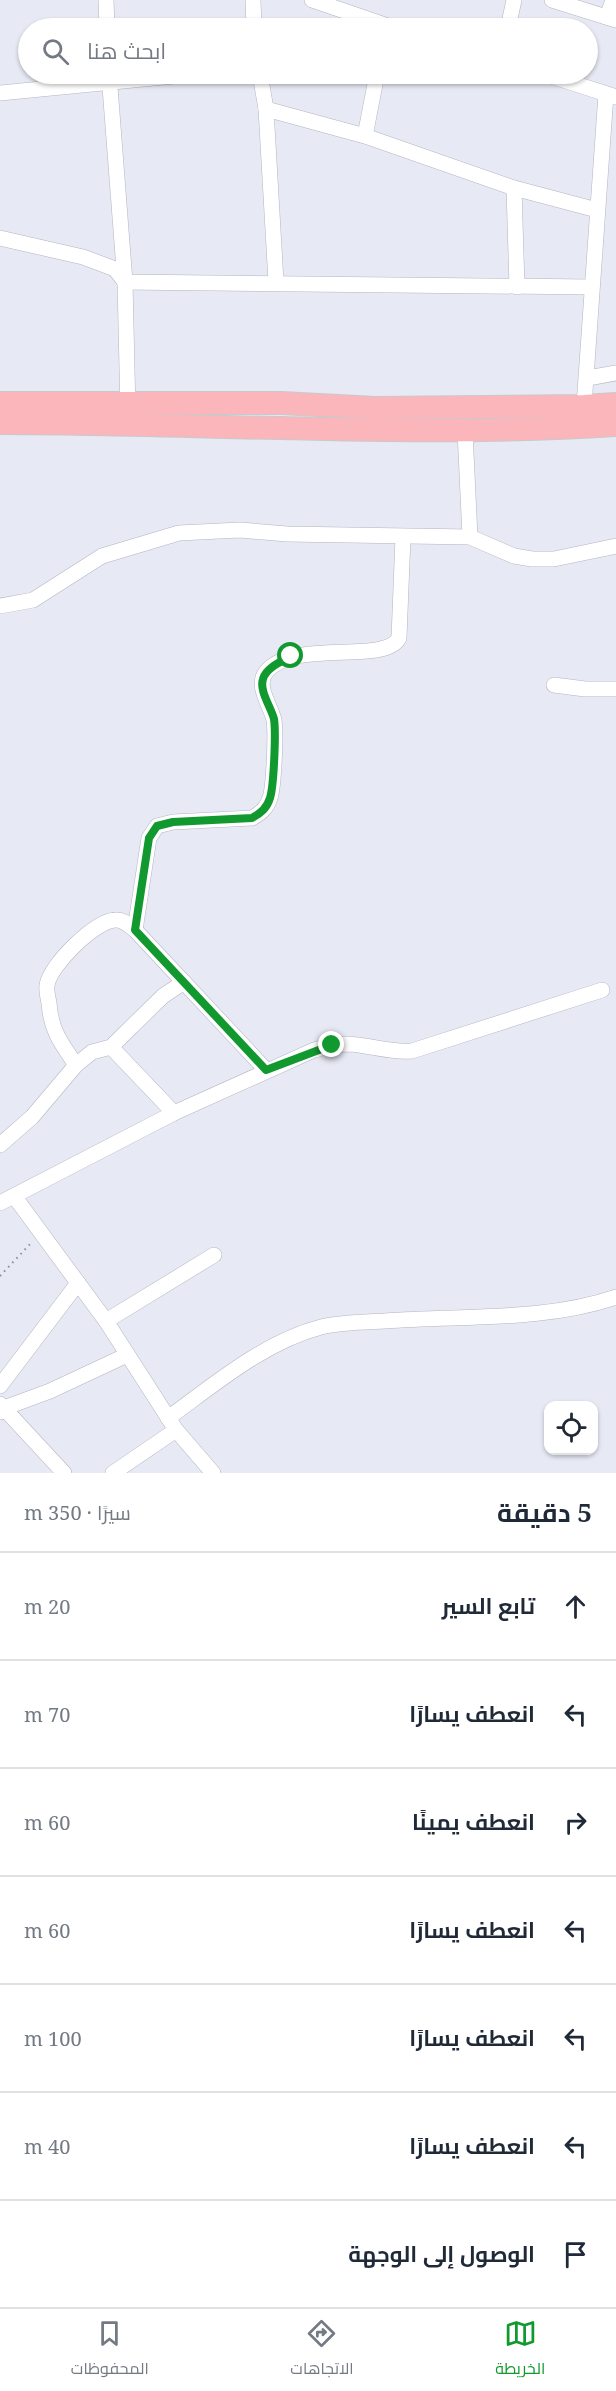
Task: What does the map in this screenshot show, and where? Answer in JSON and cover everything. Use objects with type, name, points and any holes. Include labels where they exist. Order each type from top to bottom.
[{"type":"highway","points":[[0,403],[465,431],[616,425]]},
{"type":"highway","points":[[0,423],[128,412],[281,403],[375,408],[616,404]]},
{"type":"street","points":[[106,0],[107,18]]},
{"type":"street","points":[[253,0],[254,18]]},
{"type":"street","points":[[312,0],[362,18]]},
{"type":"street","points":[[510,18],[514,0]]},
{"type":"street","points":[[552,0],[612,19],[613,0]]},
{"type":"street","points":[[0,93],[65,84]]},
{"type":"street","points":[[109,84],[125,282],[128,412]]},
{"type":"street","points":[[262,84],[266,109],[276,282]]},
{"type":"street","points":[[365,136],[375,84]]},
{"type":"street","points":[[576,84],[611,95],[597,210],[591,287],[588,378],[584,406]]},
{"type":"street","points":[[266,109],[365,136],[514,188],[597,210]]},
{"type":"street","points":[[514,188],[517,287]]},
{"type":"street","points":[[0,238],[83,257],[115,269],[125,282]]},
{"type":"street","points":[[125,282],[591,287]]},
{"type":"street","points":[[588,378],[616,373]]},
{"type":"street","points":[[465,431],[470,537]]},
{"type":"street","points":[[0,606],[33,600],[102,556],[179,533],[240,530],[404,537],[470,537],[514,556],[532,559],[554,559],[616,546]]},
{"type":"street","points":[[135,930],[149,838],[157,826],[173,822],[252,818],[263,812],[271,797],[275,732],[273,716],[262,686],[267,671],[291,656],[381,649],[396,644],[399,638],[404,537]]},
{"type":"street","points":[[554,685],[585,689],[616,689]]},
{"type":"street","points":[[76,1065],[51,1026],[47,985],[51,974],[64,956],[104,923],[116,920],[124,922],[135,930],[266,1070]]},
{"type":"street","points":[[0,1145],[32,1116],[76,1065],[92,1052],[111,1047],[163,996],[184,982]]},
{"type":"street","points":[[0,1203],[174,1113],[266,1070],[332,1045],[350,1044],[398,1053],[412,1051],[602,990]]},
{"type":"street","points":[[111,1047],[174,1113]]},
{"type":"street","points":[[14,1197],[106,1321],[172,1424],[213,1473]]},
{"type":"street","points":[[106,1321],[214,1254]]},
{"type":"street","points":[[0,1386],[78,1283]]},
{"type":"street","points":[[113,1473],[268,1349],[321,1327],[438,1317],[526,1315],[584,1308],[616,1297]]},
{"type":"street","points":[[64,1473],[1,1408],[65,1384],[127,1355]]},
{"type":"path","points":[[0,1276],[40,1233]]},
{"type":"route","points":[[291,656],[267,671],[263,678],[262,686],[273,716],[275,732],[271,797],[263,812],[252,818],[173,822],[157,826],[149,838],[135,930],[266,1070],[332,1045]]}]
